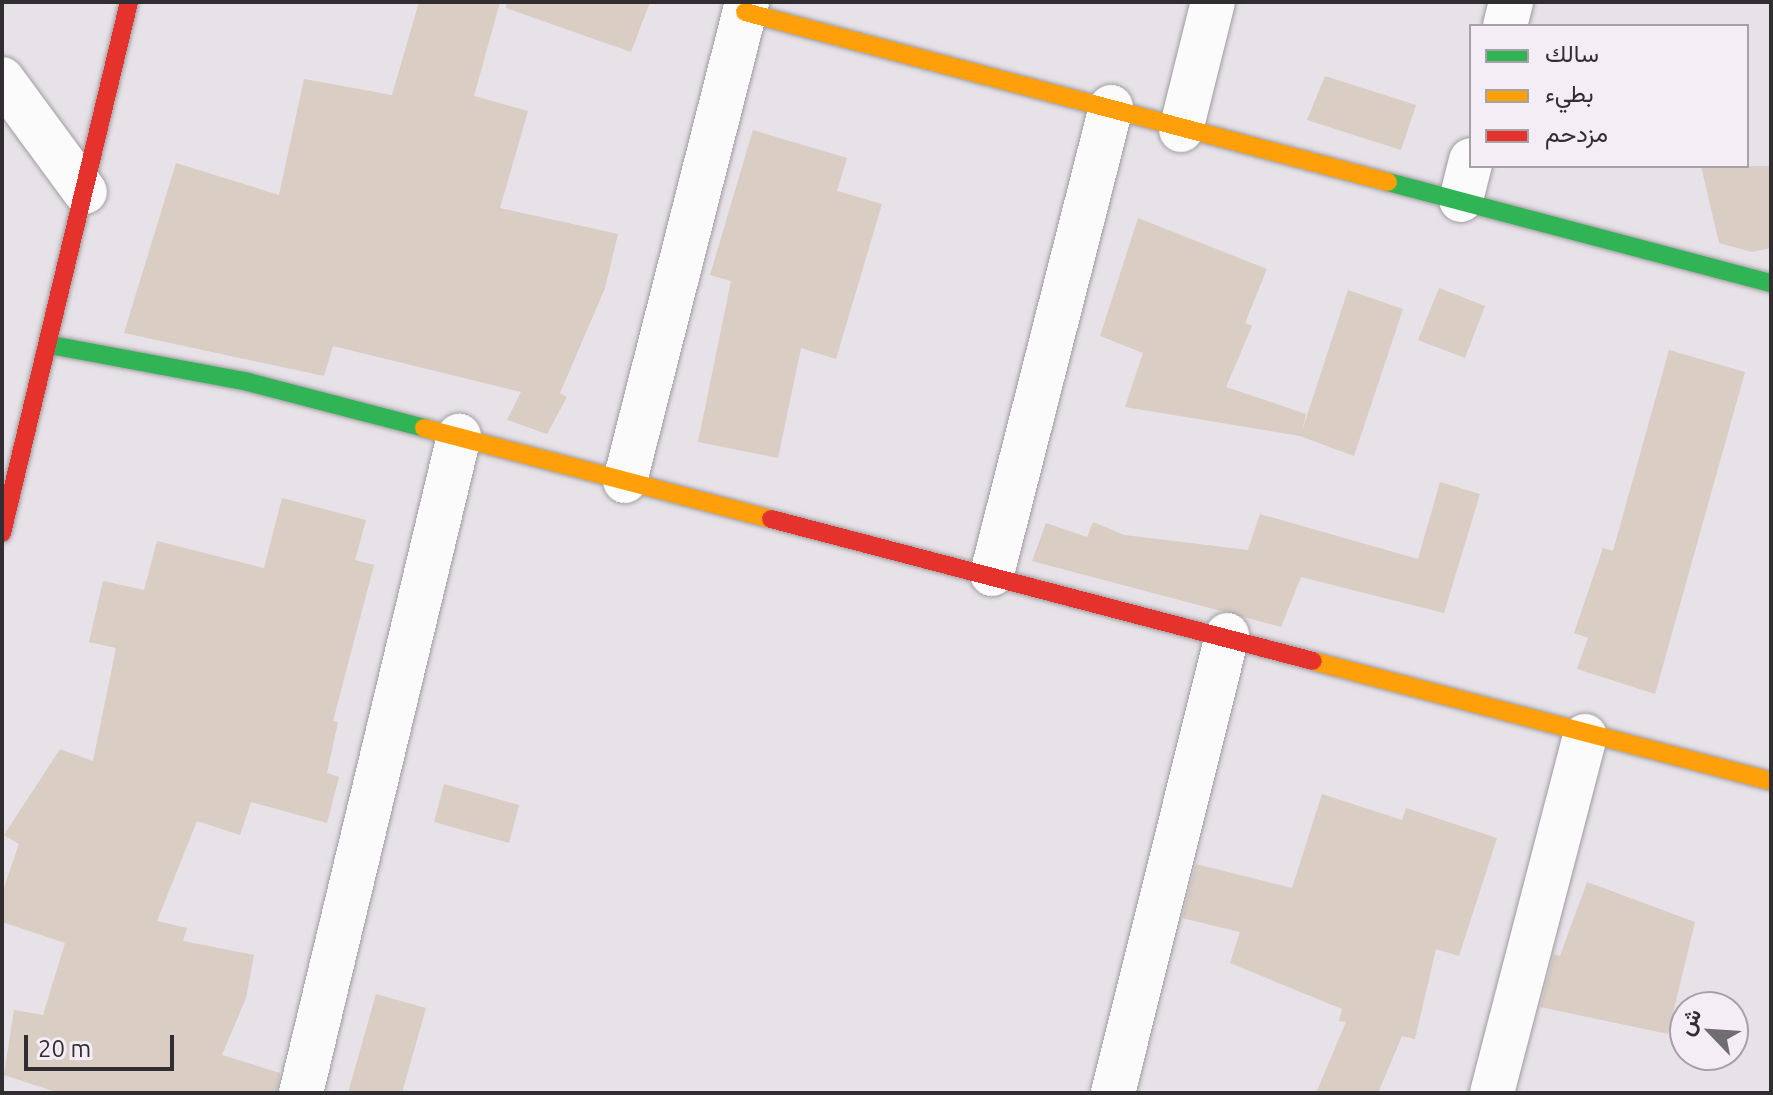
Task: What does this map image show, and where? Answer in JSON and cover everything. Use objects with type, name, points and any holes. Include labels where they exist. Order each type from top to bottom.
[{"type":"street","points":[[4,514],[51,345],[129,2]]},
{"type":"street","points":[[1181,130],[1213,2]]},
{"type":"street","points":[[1506,24],[1511,2]]},
{"type":"street","points":[[625,481],[746,7],[1111,107],[1181,130],[1466,180],[1771,283]]},
{"type":"street","points":[[4,86],[85,192]]},
{"type":"street","points":[[992,574],[1111,107]]},
{"type":"street","points":[[51,345],[248,382],[1227,635],[1585,736],[1771,781]]},
{"type":"street","points":[[301,1093],[459,436]]},
{"type":"street","points":[[1113,1093],[1227,635]]},
{"type":"street","points":[[1492,1093],[1585,736]]},
{"type":"building","points":[[419,2],[500,2],[474,96],[528,111],[500,208],[618,234],[605,288],[560,393],[567,397],[547,434],[507,420],[521,392],[333,346],[324,376],[124,333],[176,163],[279,195],[304,79],[392,95]]},
{"type":"building","points":[[507,2],[650,2],[631,52],[506,8]]},
{"type":"building","points":[[1325,76],[1416,105],[1401,150],[1307,120]]},
{"type":"building","points":[[753,130],[847,158],[837,191],[882,204],[836,359],[801,348],[778,458],[698,442],[731,281],[710,275]]},
{"type":"building","points":[[1771,166],[1771,248],[1752,252],[1719,243],[1701,168]]},
{"type":"building","points":[[1138,218],[1267,269],[1245,323],[1252,326],[1226,387],[1306,414],[1302,431],[1348,290],[1403,309],[1354,456],[1300,436],[1125,407],[1143,353],[1100,336]]},
{"type":"building","points":[[1439,288],[1485,306],[1465,358],[1418,340]]},
{"type":"building","points":[[1669,350],[1745,372],[1655,694],[1577,669],[1588,638],[1574,633],[1603,548],[1613,551]]},
{"type":"building","points":[[1440,482],[1480,494],[1444,613],[1301,577],[1281,627],[1032,561],[1046,523],[1087,537],[1093,522],[1124,535],[1248,550],[1260,514],[1418,559]]},
{"type":"building","points":[[282,498],[366,520],[355,560],[374,565],[333,721],[338,722],[327,773],[339,777],[327,823],[251,802],[240,835],[197,821],[157,921],[187,928],[183,941],[254,955],[246,998],[222,1055],[280,1073],[277,1093],[59,1093],[4,1075],[14,1010],[43,1015],[65,943],[2,922],[2,893],[19,844],[4,835],[60,749],[93,761],[116,648],[89,642],[103,581],[144,590],[157,541],[264,568]]},
{"type":"building","points":[[444,784],[519,805],[509,843],[434,822]]},
{"type":"building","points":[[1322,794],[1402,820],[1406,808],[1497,838],[1459,956],[1436,949],[1415,1039],[1402,1036],[1378,1093],[1316,1093],[1346,1022],[1339,1021],[1342,1009],[1230,963],[1240,932],[1182,918],[1196,864],[1292,888]]},
{"type":"building","points":[[1587,882],[1695,922],[1678,991],[1669,991],[1668,1034],[1540,1007],[1554,954],[1560,956]]},
{"type":"building","points":[[376,994],[426,1008],[402,1093],[348,1093]]},
{"type":"traffic: fast","points":[[1388,182],[1771,283]]},
{"type":"traffic: fast","points":[[51,345],[248,382],[424,428]]},
{"type":"traffic: slow","points":[[745,12],[1388,182]]},
{"type":"traffic: slow","points":[[424,428],[771,519]]},
{"type":"traffic: slow","points":[[1313,661],[1771,781]]},
{"type":"traffic: jam","points":[[2,533],[129,2]]},
{"type":"traffic: jam","points":[[771,519],[1313,661]]}]
